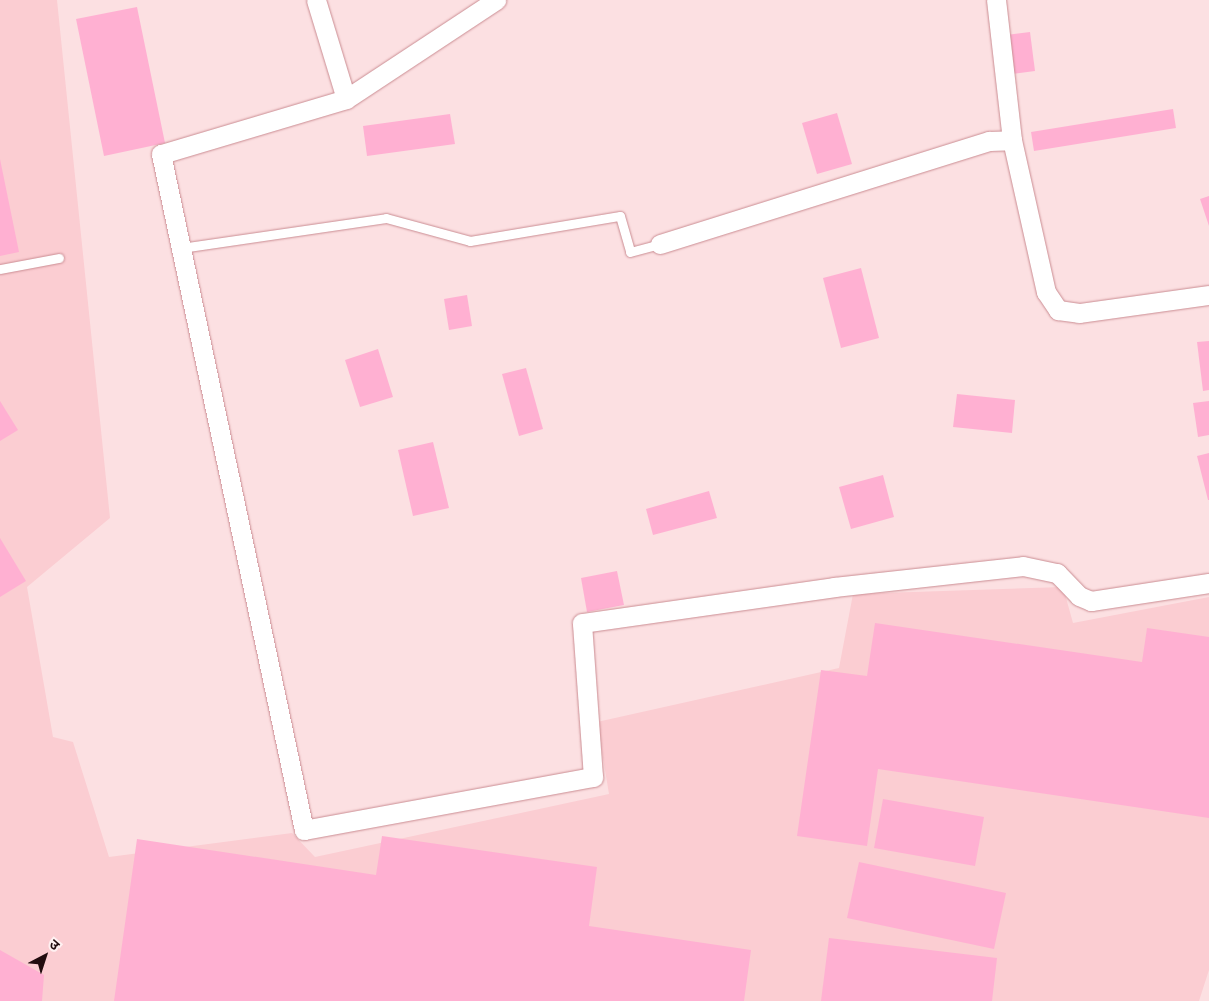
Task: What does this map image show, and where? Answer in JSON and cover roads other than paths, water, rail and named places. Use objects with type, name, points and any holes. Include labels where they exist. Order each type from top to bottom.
[{"type":"street","points":[[316,0],[346,99]]},
{"type":"street","points":[[496,0],[346,99],[161,154],[304,830],[593,777],[582,623],[834,587],[1023,566],[1056,573],[1079,596],[1091,601],[1209,583]]},
{"type":"street","points":[[996,0],[1012,140],[1046,292],[1058,310],[1079,313],[1209,295]]},
{"type":"street","points":[[660,244],[959,150],[1012,140]]},
{"type":"lane","points":[[181,248],[386,218],[470,242],[620,216],[630,252],[660,244]]},
{"type":"lane","points":[[0,269],[59,258]]}]
